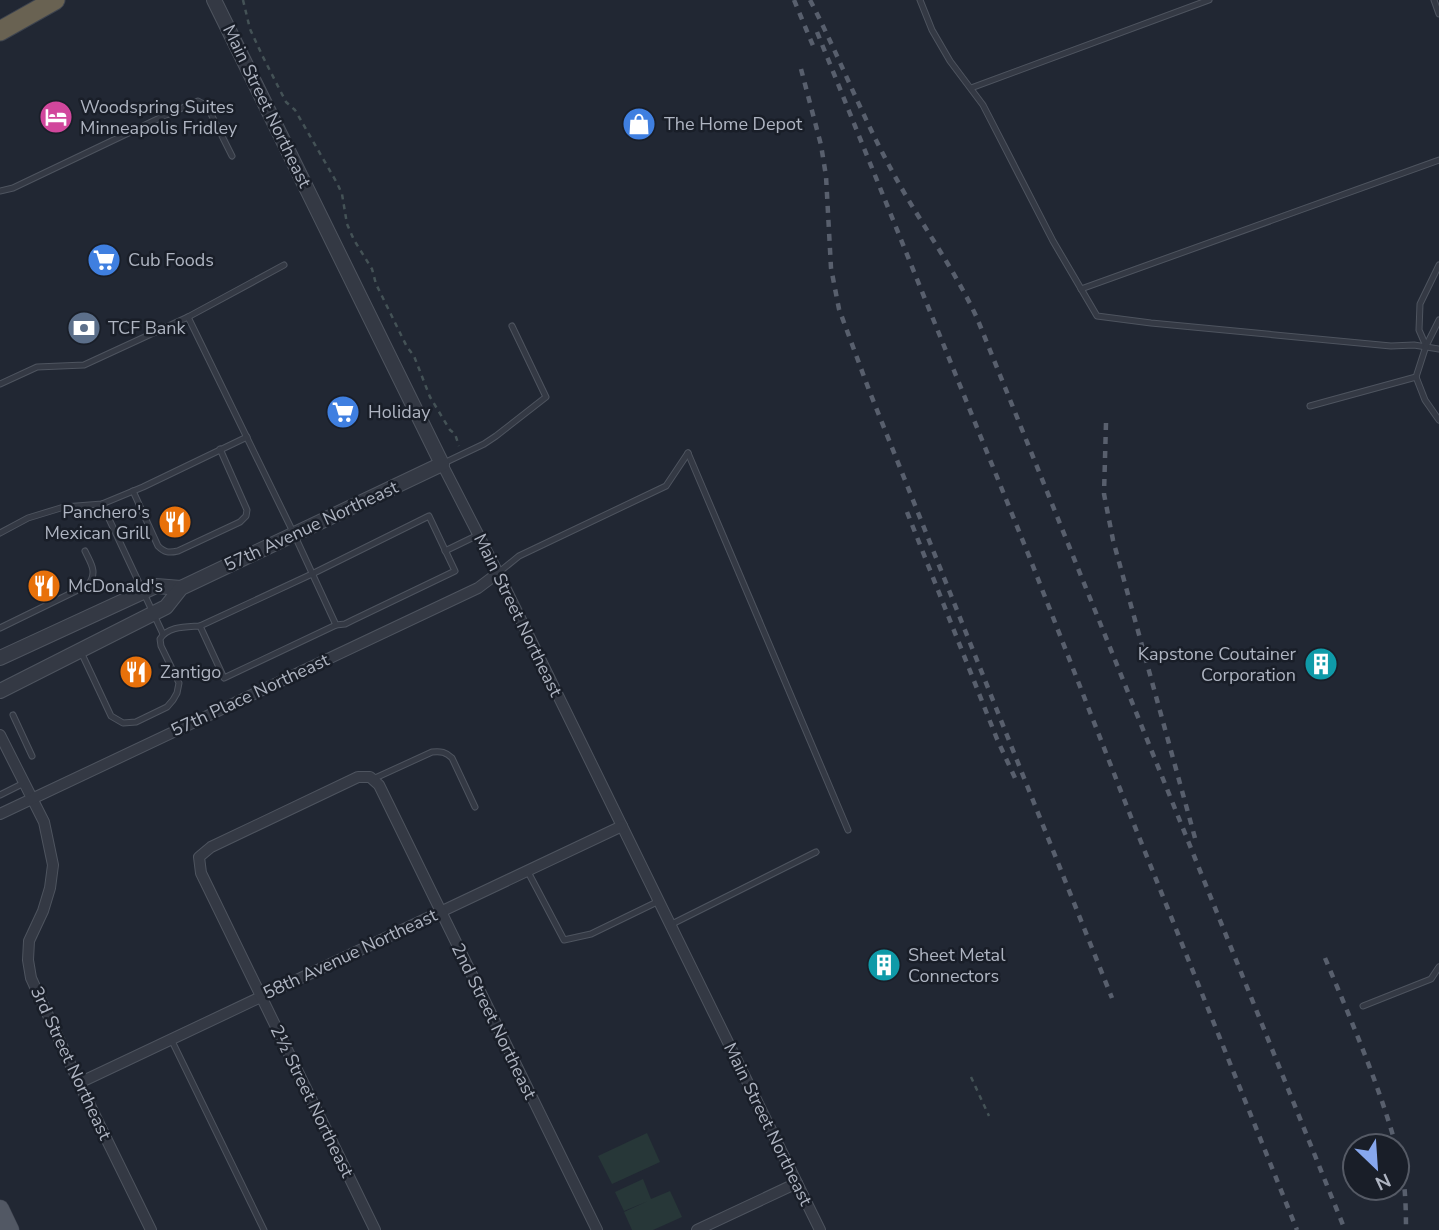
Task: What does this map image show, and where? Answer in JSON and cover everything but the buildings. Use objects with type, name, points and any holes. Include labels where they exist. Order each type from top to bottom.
[{"type":"highway","points":[[3,30],[55,0]]},
{"type":"main road","points":[[0,1209],[10,1230]]},
{"type":"street","name":"Main Street Northeast","points":[[214,0],[820,1230]]},
{"type":"street","name":"57th Avenue Northeast","points":[[0,691],[166,607],[181,588],[442,464]]},
{"type":"street","name":"57th Place Northeast","points":[[0,814],[478,588],[498,573]]},
{"type":"street","name":"57th Avenue Northeast","points":[[0,658],[156,586],[181,588]]},
{"type":"street","name":"3rd Street Northeast","points":[[0,735],[44,822],[53,865],[43,911],[29,941],[31,978],[151,1230]]},
{"type":"street","name":"2½ Street Northeast","points":[[372,778],[358,777],[211,847],[199,857],[201,873],[376,1230]]},
{"type":"street","name":"2nd Street Northeast","points":[[372,778],[379,785],[597,1230]]},
{"type":"street","name":"58th Avenue Northeast","points":[[79,1083],[622,826]]},
{"type":"street","points":[[703,1229],[797,1183]]},
{"type":"lane","points":[[920,0],[932,30],[950,61],[983,105],[1052,240],[1097,316],[1439,349]]},
{"type":"lane","points":[[971,88],[1209,0]]},
{"type":"lane","points":[[1434,0],[1439,14]]},
{"type":"lane","points":[[0,191],[198,101],[207,106],[232,156]]},
{"type":"lane","points":[[1081,289],[1439,160]]},
{"type":"lane","points":[[0,384],[37,367],[84,365],[188,317],[284,265]]},
{"type":"lane","points":[[1426,346],[1419,330],[1420,304],[1439,265]]},
{"type":"lane","points":[[188,317],[336,625]]},
{"type":"lane","points":[[1439,320],[1426,346],[1416,377],[1425,400],[1439,419]]},
{"type":"lane","points":[[442,464],[496,436],[546,397],[512,326]]},
{"type":"lane","points":[[1310,406],[1416,377]]},
{"type":"lane","points":[[0,533],[28,518],[64,507],[102,504],[247,437]]},
{"type":"lane","points":[[133,491],[158,546],[163,551],[178,551],[240,522],[246,516],[247,510],[220,449]]},
{"type":"lane","points":[[498,573],[519,556],[666,486],[688,453],[848,830]]},
{"type":"lane","points":[[102,504],[163,634]]},
{"type":"lane","points":[[80,651],[111,716],[123,723],[136,722],[167,707],[177,692],[179,682],[161,646],[160,639],[163,634],[181,627],[200,626],[429,516],[455,571],[224,678],[200,626]]},
{"type":"lane","points":[[445,551],[478,535]]},
{"type":"lane","points":[[0,628],[88,585],[93,569],[85,551]]},
{"type":"lane","points":[[0,621],[12,623]]},
{"type":"lane","points":[[13,715],[32,756]]},
{"type":"lane","points":[[372,778],[439,751],[452,758],[475,807]]},
{"type":"lane","points":[[0,795],[24,783]]},
{"type":"lane","points":[[670,925],[817,852]]},
{"type":"lane","points":[[527,870],[564,940],[591,934],[659,901]]},
{"type":"lane","points":[[1363,1006],[1431,979],[1439,967]]},
{"type":"lane","points":[[171,1040],[264,1230]]},
{"type":"path","points":[[243,0],[250,29],[262,55],[286,102],[295,110],[337,183],[342,194],[347,224],[354,240],[372,269],[376,284],[414,356],[430,397],[455,434],[461,455]]},
{"type":"path","points":[[971,1077],[989,1115]]},
{"type":"shaded area","points":[[647,1133],[660,1162],[612,1184],[598,1156]]},
{"type":"shaded area","points":[[643,1179],[651,1199],[670,1191],[682,1217],[653,1230],[632,1230],[624,1212],[648,1201],[624,1211],[615,1192]]},
{"type":"railway","points":[[794,0],[814,48]]},
{"type":"railway","points":[[810,0],[901,188],[977,318],[1345,1230]]},
{"type":"railway","points":[[817,32],[1297,1230]]},
{"type":"railway","points":[[801,69],[821,145],[826,176],[831,268],[839,309],[1112,998]]},
{"type":"railway","points":[[1106,423],[1104,494],[1113,540],[1195,838]]},
{"type":"railway","points":[[907,512],[1015,778]]},
{"type":"railway","points":[[1325,958],[1392,1132]]},
{"type":"railway","points":[[1405,1202],[1406,1230]]},
{"type":"place","name":"Woodspring Suites Minneapolis Fridley","points":[[56,117]]},
{"type":"place","name":"The Home Depot","points":[[639,124]]},
{"type":"place","name":"Cub Foods","points":[[104,260]]},
{"type":"place","name":"TCF Bank","points":[[84,328]]},
{"type":"place","name":"Holiday","points":[[343,412]]},
{"type":"place","name":"Panchero's Mexican Grill","points":[[175,522]]},
{"type":"place","name":"McDonald's","points":[[44,586]]},
{"type":"place","name":"Kapstone Coutainer Corporation","points":[[1321,664]]},
{"type":"place","name":"Zantigo","points":[[136,672]]},
{"type":"place","name":"Sheet Metal Connectors","points":[[884,965]]}]
